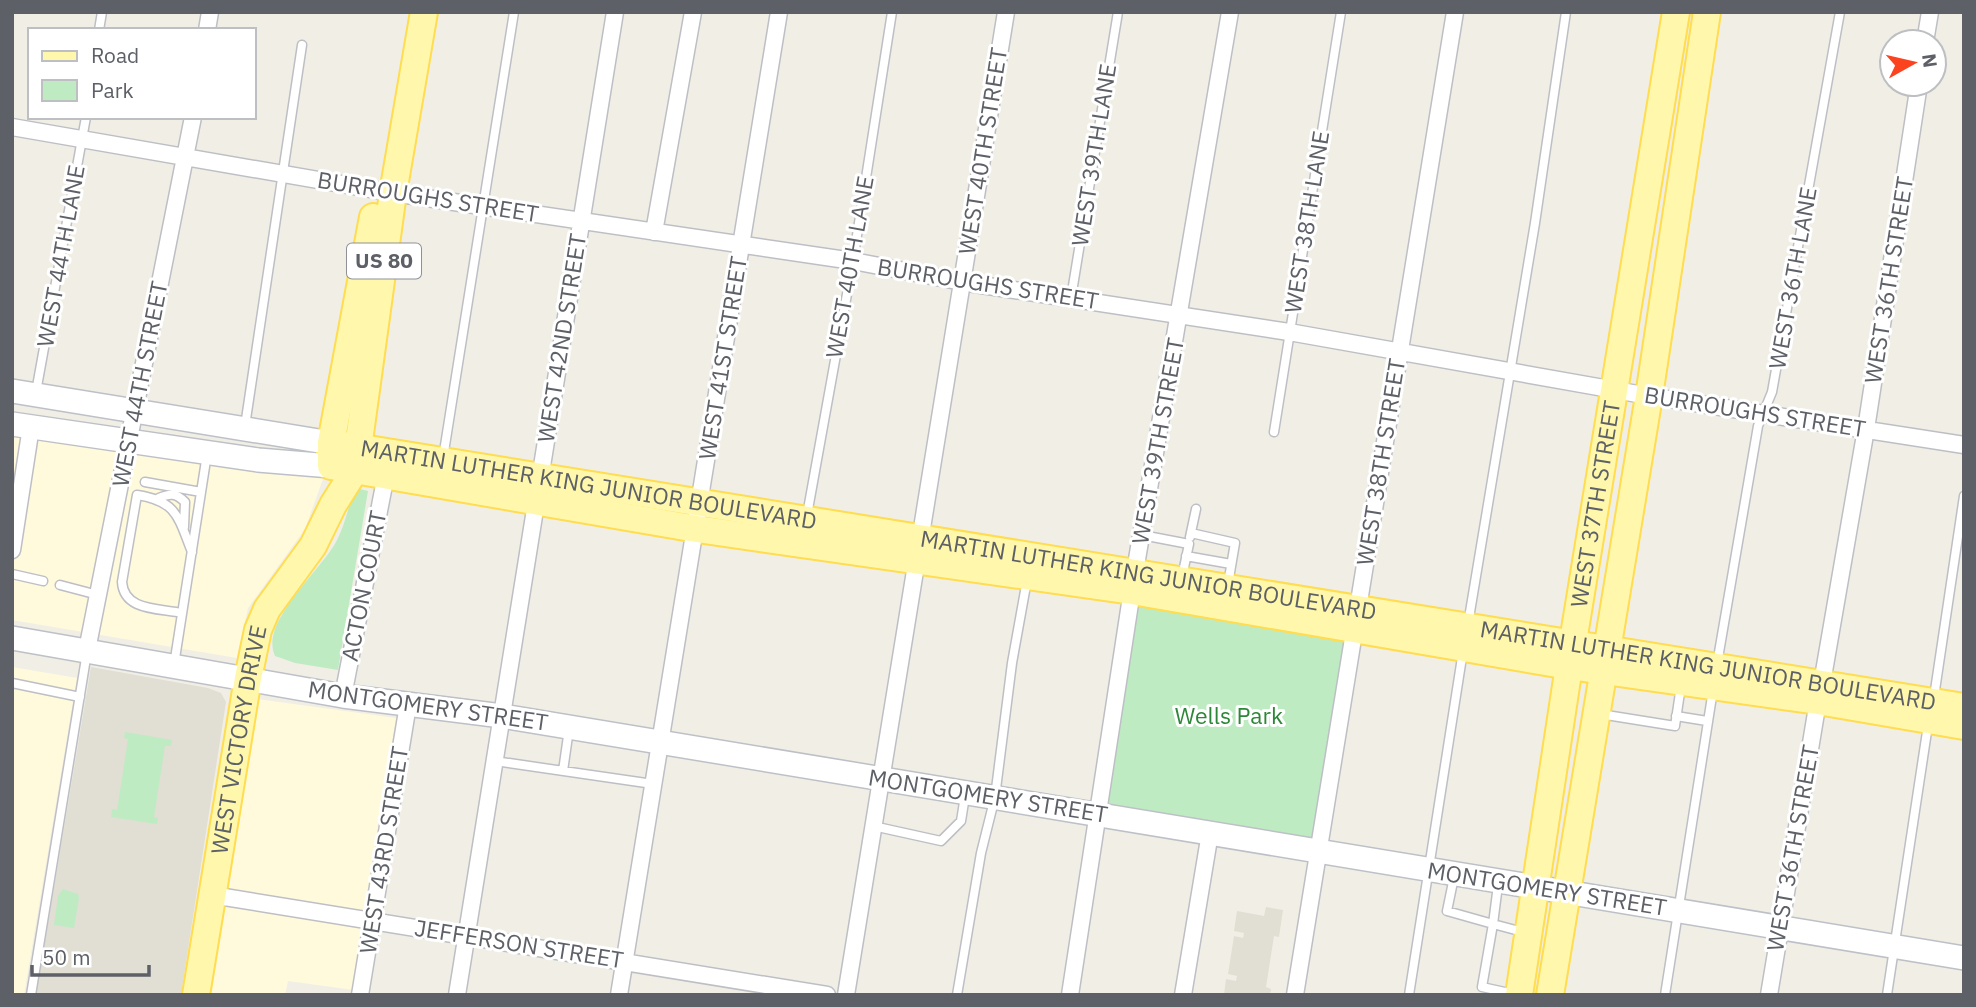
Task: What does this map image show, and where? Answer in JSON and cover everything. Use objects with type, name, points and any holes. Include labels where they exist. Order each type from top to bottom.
[{"type":"main road","name":"WEST VICTORY DRIVE","points":[[196,995],[247,678],[258,630],[267,609],[313,546],[333,505],[344,457],[386,191],[408,12]]},
{"type":"main road","name":"WEST VICTORY DRIVE","points":[[386,191],[424,12]]},
{"type":"main road","name":"WEST 37TH STREET","points":[[1518,995],[1676,12]]},
{"type":"main road","name":"WEST 37TH STREET","points":[[1550,995],[1649,396],[1706,12]]},
{"type":"main road","points":[[12,391],[245,429],[344,457]]},
{"type":"main road","points":[[22,426],[207,453],[344,457]]},
{"type":"main road","name":"MARTIN LUTHER KING JUNIOR BOULEVARD","points":[[344,457],[442,461],[539,490]]},
{"type":"main road","name":"MARTIN LUTHER KING JUNIOR BOULEVARD","points":[[344,457],[386,475],[539,490],[1134,581],[1465,639],[1931,710],[1964,707]]},
{"type":"main road","name":"MARTIN LUTHER KING JUNIOR BOULEVARD","points":[[698,516],[806,521],[1027,577],[1134,581],[1183,568],[1229,576],[1354,620]]},
{"type":"main road","name":"MONTGOMERY STREET","points":[[12,638],[343,696],[502,716],[1964,958]]},
{"type":"main road","name":"MARTIN LUTHER KING JUNIOR BOULEVARD","points":[[1605,661],[1682,682],[1715,677]]},
{"type":"main road","name":"MARTIN LUTHER KING JUNIOR BOULEVARD","points":[[1931,710],[1964,726]]},
{"type":"street","name":"WEST 42ND STREET","points":[[457,995],[615,12]]},
{"type":"street","points":[[654,232],[693,12]]},
{"type":"street","name":"WEST 41ST STREET","points":[[619,995],[779,12]]},
{"type":"street","name":"WEST 40TH STREET","points":[[846,995],[1006,12]]},
{"type":"street","name":"WEST 39TH STREET","points":[[1070,995],[1134,581],[1230,12]]},
{"type":"street","name":"WEST 38TH STREET","points":[[1295,995],[1455,12]]},
{"type":"street","name":"WEST 36TH STREET","points":[[1769,995],[1866,429],[1917,98]]},
{"type":"street","name":"WEST 44TH STREET","points":[[87,650],[193,119]]},
{"type":"street","name":"BURROUGHS STREET","points":[[12,127],[386,191],[852,261],[962,282],[1289,332],[1649,396],[1764,411],[1964,445]]},
{"type":"street","points":[[12,550],[22,426]]},
{"type":"street","name":"ACTON COURT","points":[[343,696],[386,475]]},
{"type":"street","name":"WEST 43RD STREET","points":[[360,995],[408,705]]},
{"type":"street","points":[[1183,995],[1210,833]]},
{"type":"street","name":"JEFFERSON STREET","points":[[212,895],[827,995]]},
{"type":"lane","points":[[442,461],[514,12]]},
{"type":"lane","name":"WEST 40TH LANE","points":[[806,521],[892,12]]},
{"type":"lane","name":"WEST 39TH LANE","points":[[1071,298],[1118,12]]},
{"type":"lane","name":"WEST 38TH LANE","points":[[1274,432],[1341,12]]},
{"type":"lane","points":[[1409,995],[1566,12]]},
{"type":"lane","name":"WEST 36TH LANE","points":[[1665,995],[1707,722],[1758,426],[1772,392],[1840,12]]},
{"type":"lane","points":[[245,429],[302,45]]},
{"type":"lane","name":"WEST 44TH LANE","points":[[36,395],[86,119]]},
{"type":"lane","points":[[174,665],[207,453]]},
{"type":"lane","points":[[145,482],[201,492]]},
{"type":"lane","points":[[159,498],[170,494],[178,495],[184,502],[183,530]]},
{"type":"lane","points":[[183,613],[130,603],[123,595],[122,582],[137,495],[159,498],[169,504],[192,552]]},
{"type":"lane","points":[[1886,995],[1964,496]]},
{"type":"lane","points":[[1183,568],[1196,509]]},
{"type":"lane","points":[[1191,533],[1235,543],[1229,576]]},
{"type":"lane","points":[[1142,535],[1189,544]]},
{"type":"lane","points":[[12,574],[43,581]]},
{"type":"lane","points":[[957,995],[981,853],[995,797],[1012,663],[1027,577]]},
{"type":"lane","points":[[60,585],[98,596]]},
{"type":"lane","points":[[31,995],[87,650]]},
{"type":"lane","points":[[1597,714],[1675,726],[1682,682]]},
{"type":"lane","points":[[12,683],[79,697]]},
{"type":"lane","points":[[1676,716],[1707,722]]},
{"type":"lane","points":[[563,771],[569,727]]},
{"type":"lane","points":[[495,761],[653,784]]},
{"type":"lane","points":[[873,827],[941,841],[961,821],[965,793]]},
{"type":"lane","points":[[1455,874],[1447,911],[1529,934]]},
{"type":"lane","points":[[1498,882],[1482,987],[1518,995]]},
{"type":"shaded area","points":[[12,423],[328,465],[305,529],[248,608],[237,658],[12,620]]},
{"type":"shaded area","points":[[12,667],[77,678],[24,995],[12,995]]},
{"type":"shaded area","points":[[91,667],[208,688],[221,693],[226,702],[181,995],[36,995]]},
{"type":"shaded area","points":[[257,699],[396,718],[354,990],[288,981],[285,995],[210,995]]},
{"type":"shaded area","points":[[1266,907],[1283,910],[1279,937],[1274,936],[1266,987],[1271,989],[1270,995],[1224,995],[1226,979],[1236,981],[1237,976],[1228,974],[1234,936],[1243,938],[1244,933],[1234,931],[1237,911],[1264,916]]},
{"type":"green space","points":[[356,488],[368,491],[338,670],[295,663],[275,656],[272,642],[276,628],[294,596],[337,540]]},
{"type":"green space","name":"Wells Park","points":[[1142,586],[1351,621],[1315,846],[1106,811]]},
{"type":"green space","points":[[125,732],[172,740],[171,746],[165,746],[154,817],[158,818],[157,824],[111,817],[112,809],[117,810],[128,739],[124,738]]},
{"type":"green space","points":[[63,889],[78,894],[74,928],[54,925],[58,896]]}]
